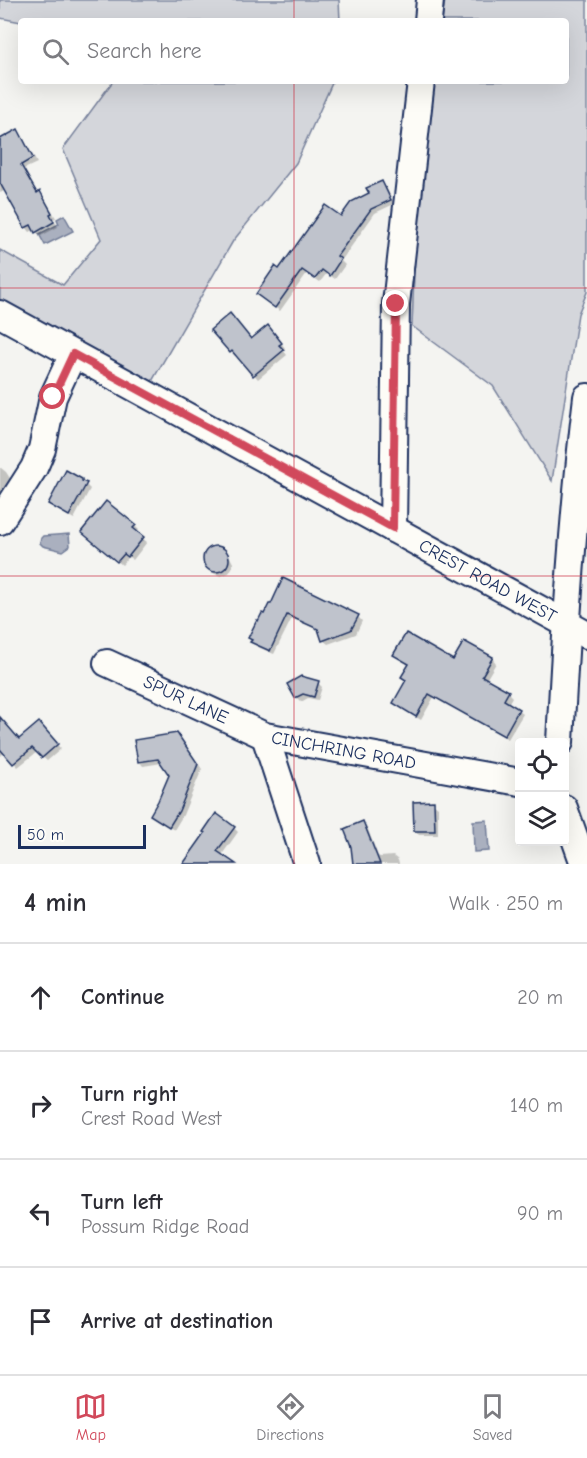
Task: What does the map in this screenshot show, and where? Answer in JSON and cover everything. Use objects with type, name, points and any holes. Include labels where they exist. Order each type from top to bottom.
[{"type":"street","points":[[428,18],[430,0]]},
{"type":"street","points":[[393,528],[396,304],[421,84]]},
{"type":"street","name":"CREST ROAD WEST","points":[[0,314],[576,630]]},
{"type":"street","points":[[0,521],[34,468],[42,449],[53,397],[73,354]]},
{"type":"street","points":[[561,738],[576,630],[579,459],[587,396]]},
{"type":"street","name":"SPUR LANE","points":[[107,663],[265,736]]},
{"type":"street","name":"CINCHRING ROAD","points":[[307,864],[265,736],[515,781]]},
{"type":"street","points":[[569,821],[584,864]]},
{"type":"shaded area","points":[[0,0],[339,0],[340,18],[18,18],[18,21],[0,18]]},
{"type":"shaded area","points":[[445,0],[587,0],[587,292],[578,314],[552,481],[493,386],[412,326],[418,175],[433,84],[569,84],[569,18],[442,18]]},
{"type":"shaded area","points":[[111,84],[332,84],[296,163],[233,241],[151,383],[0,300],[0,250],[63,285],[101,239],[63,149]]},
{"type":"water","points":[[64,215],[73,231],[45,245],[39,234],[59,224],[57,219]]},
{"type":"water","points":[[69,534],[70,546],[63,551],[43,546],[40,543],[43,536]]},
{"type":"water","points":[[487,820],[489,851],[474,852],[473,821]]},
{"type":"building","points":[[18,129],[33,158],[21,165],[37,193],[40,191],[52,213],[50,214],[54,222],[35,233],[31,225],[25,228],[0,183],[0,139]]},
{"type":"building","points":[[382,181],[391,200],[371,209],[337,256],[341,259],[330,276],[322,270],[315,279],[302,270],[275,308],[256,294],[275,266],[279,269],[325,205],[341,216],[351,202],[369,193],[366,188]]},
{"type":"building","points":[[230,313],[251,339],[268,325],[282,343],[279,345],[284,350],[253,376],[210,330]]},
{"type":"building","points":[[66,470],[87,483],[69,516],[48,504]]},
{"type":"building","points":[[106,501],[136,525],[133,528],[144,537],[128,557],[124,554],[117,562],[81,532]]},
{"type":"building","points":[[216,546],[225,550],[229,559],[225,568],[216,572],[207,568],[203,559],[207,550]]},
{"type":"building","points":[[283,578],[359,615],[351,630],[322,641],[318,629],[287,615],[270,651],[250,642],[252,640],[248,638],[257,620],[271,604]]},
{"type":"building","points":[[406,633],[453,660],[464,641],[493,657],[482,676],[509,691],[504,700],[519,709],[504,736],[429,694],[416,717],[393,703],[406,680],[401,677],[409,664],[393,655]]},
{"type":"building","points":[[301,676],[319,681],[314,697],[303,694],[295,698],[287,684]]},
{"type":"building","points":[[0,717],[19,739],[39,722],[58,744],[42,758],[32,748],[13,764],[0,749]]},
{"type":"building","points":[[177,733],[198,764],[179,811],[169,827],[150,815],[169,775],[158,759],[138,762],[134,740]]},
{"type":"building","points":[[434,801],[435,831],[414,831],[413,802]]},
{"type":"building","points":[[216,813],[235,827],[217,851],[236,864],[183,864],[205,833],[203,832]]},
{"type":"building","points":[[363,821],[380,864],[353,864],[351,847],[344,829]]},
{"type":"route","points":[[53,397],[73,354],[393,528],[396,304]]}]
